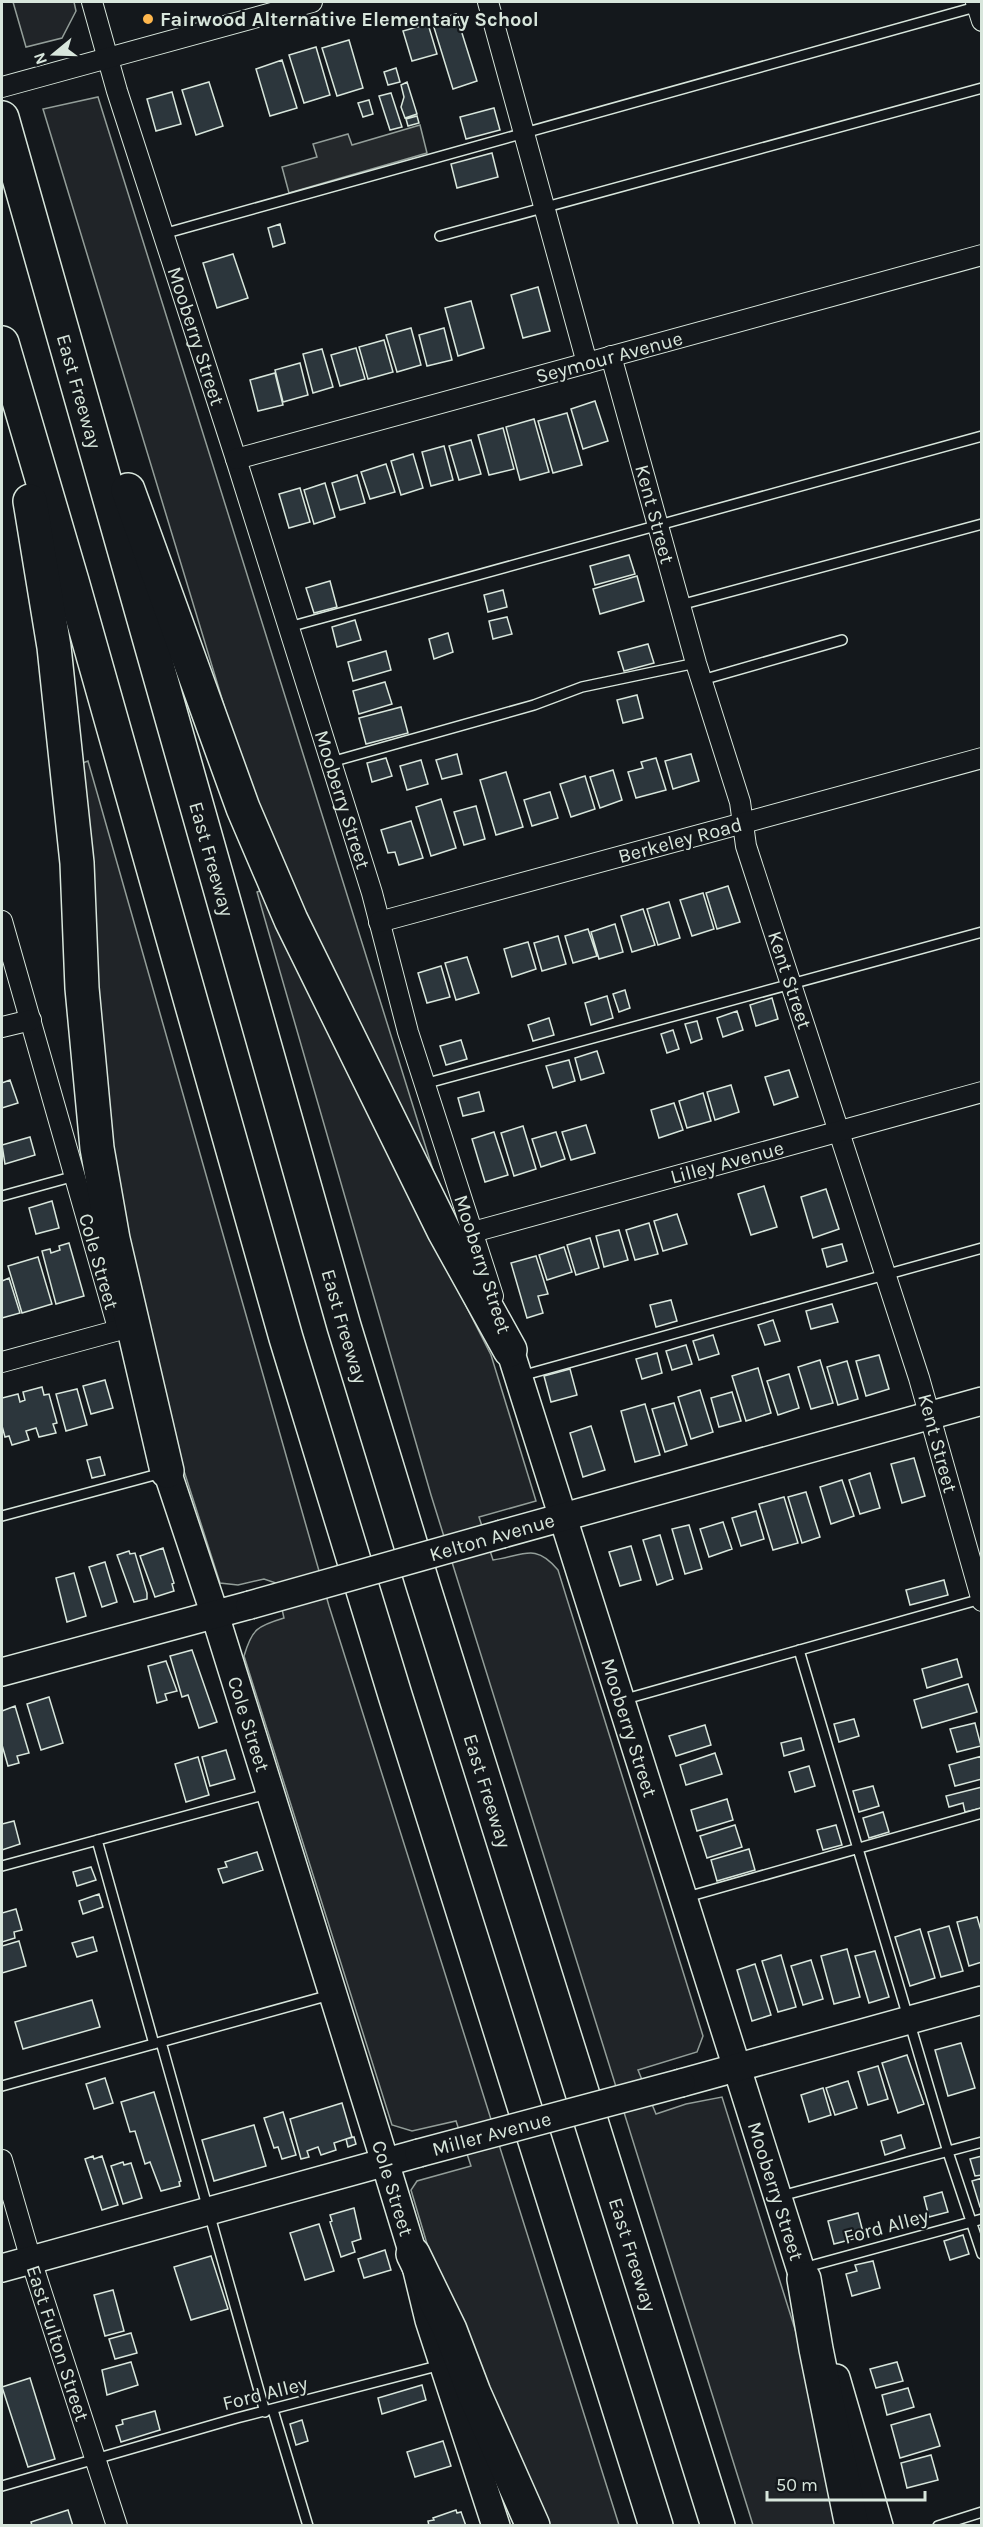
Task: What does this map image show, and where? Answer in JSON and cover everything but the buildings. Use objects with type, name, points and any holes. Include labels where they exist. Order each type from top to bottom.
[{"type":"highway","name":"East Freeway","points":[[6,132],[344,1326],[718,2526]]},
{"type":"highway","points":[[29,216],[243,808],[291,920],[365,1073],[514,1364]]},
{"type":"highway","points":[[2,345],[54,647],[77,863],[82,988],[97,1148],[113,1239],[167,1471]]},
{"type":"highway","points":[[2,345],[75,592],[286,1338],[395,1695],[656,2526]]},
{"type":"highway","points":[[413,2254],[450,2330],[474,2393],[533,2526]]},
{"type":"highway","points":[[802,2274],[852,2526]]},
{"type":"main road","name":"Mooberry Street","points":[[514,1364],[778,2197],[879,2526]]},
{"type":"main road","name":"Kelton Avenue","points":[[2,1672],[215,1615],[981,1401]]},
{"type":"main road","name":"Cole Street","points":[[167,1471],[215,1615],[385,2162],[444,2365],[496,2526]]},
{"type":"main road","name":"Miller Avenue","points":[[2,2268],[981,2000]]},
{"type":"street","name":"Mooberry Street","points":[[92,2],[163,234],[331,762],[379,922],[408,1032],[514,1364]]},
{"type":"street","points":[[2,87],[312,2]]},
{"type":"street","points":[[488,2],[587,363]]},
{"type":"street","name":"Seymour Avenue","points":[[236,459],[981,255]]},
{"type":"street","name":"Kent Street","points":[[611,356],[699,671],[740,802],[746,846],[931,1415],[981,1600]]},
{"type":"street","name":"Berkeley Road","points":[[379,922],[981,758]]},
{"type":"street","name":"Cole Street","points":[[2,921],[119,1330],[167,1471]]},
{"type":"street","points":[[2,1027],[31,1020]]},
{"type":"street","name":"Lilley Avenue","points":[[473,1232],[981,1092]]},
{"type":"street","points":[[2,1362],[119,1330]]},
{"type":"street","name":"East Fulton Street","points":[[2,2160],[31,2260],[117,2526]]},
{"type":"lane","points":[[163,234],[979,8]]},
{"type":"lane","points":[[440,236],[981,88]]},
{"type":"lane","points":[[289,627],[981,436]]},
{"type":"lane","points":[[680,605],[981,524]]},
{"type":"lane","points":[[331,762],[534,705],[582,687],[699,671],[842,640]]},
{"type":"lane","points":[[424,1084],[981,932]]},
{"type":"lane","points":[[2,1196],[75,1176]]},
{"type":"lane","points":[[514,1364],[885,1275],[981,1248]]},
{"type":"lane","points":[[2,1516],[167,1471]]},
{"type":"lane","points":[[620,1701],[981,1600]]},
{"type":"lane","points":[[799,1650],[948,2152],[981,2254]]},
{"type":"lane","points":[[2,1866],[269,1794]]},
{"type":"lane","points":[[683,1898],[981,1813]]},
{"type":"lane","points":[[97,1840],[269,2411],[308,2526]]},
{"type":"lane","points":[[2,2086],[332,1994]]},
{"type":"lane","points":[[778,2197],[981,2142]]},
{"type":"lane","name":"Ford Alley","points":[[802,2274],[981,2218]]},
{"type":"lane","name":"Ford Alley","points":[[2,2486],[269,2411],[444,2365]]},
{"type":"lane","points":[[938,2526],[981,2512]]},
{"type":"shaded area","points":[[13,2],[74,2],[76,11],[62,38],[26,47]]},
{"type":"shaded area","points":[[98,97],[437,1183],[296,897],[236,745],[43,109]]},
{"type":"shaded area","points":[[420,125],[427,153],[289,193],[282,167],[317,157],[313,144],[348,134],[352,145]]},
{"type":"shaded area","points":[[88,761],[329,1606],[619,2525],[543,2525],[436,2274],[411,2190],[417,2181],[471,2166],[456,2121],[412,2131],[392,2125],[244,1656],[257,1630],[284,1618],[276,1583],[264,1579],[238,1585],[220,1583],[148,1359],[108,1130],[80,764]]},
{"type":"shaded area","points":[[265,889],[352,1081],[491,1355],[536,1501],[479,1517],[493,1560],[535,1553],[550,1561],[558,1570],[703,2036],[697,2052],[638,2070],[656,2114],[686,2104],[722,2097],[805,2361],[836,2525],[753,2525],[431,1495],[257,892]]},
{"type":"place","name":"Fairwood Alternative Elementary School","points":[[148,19]]}]
